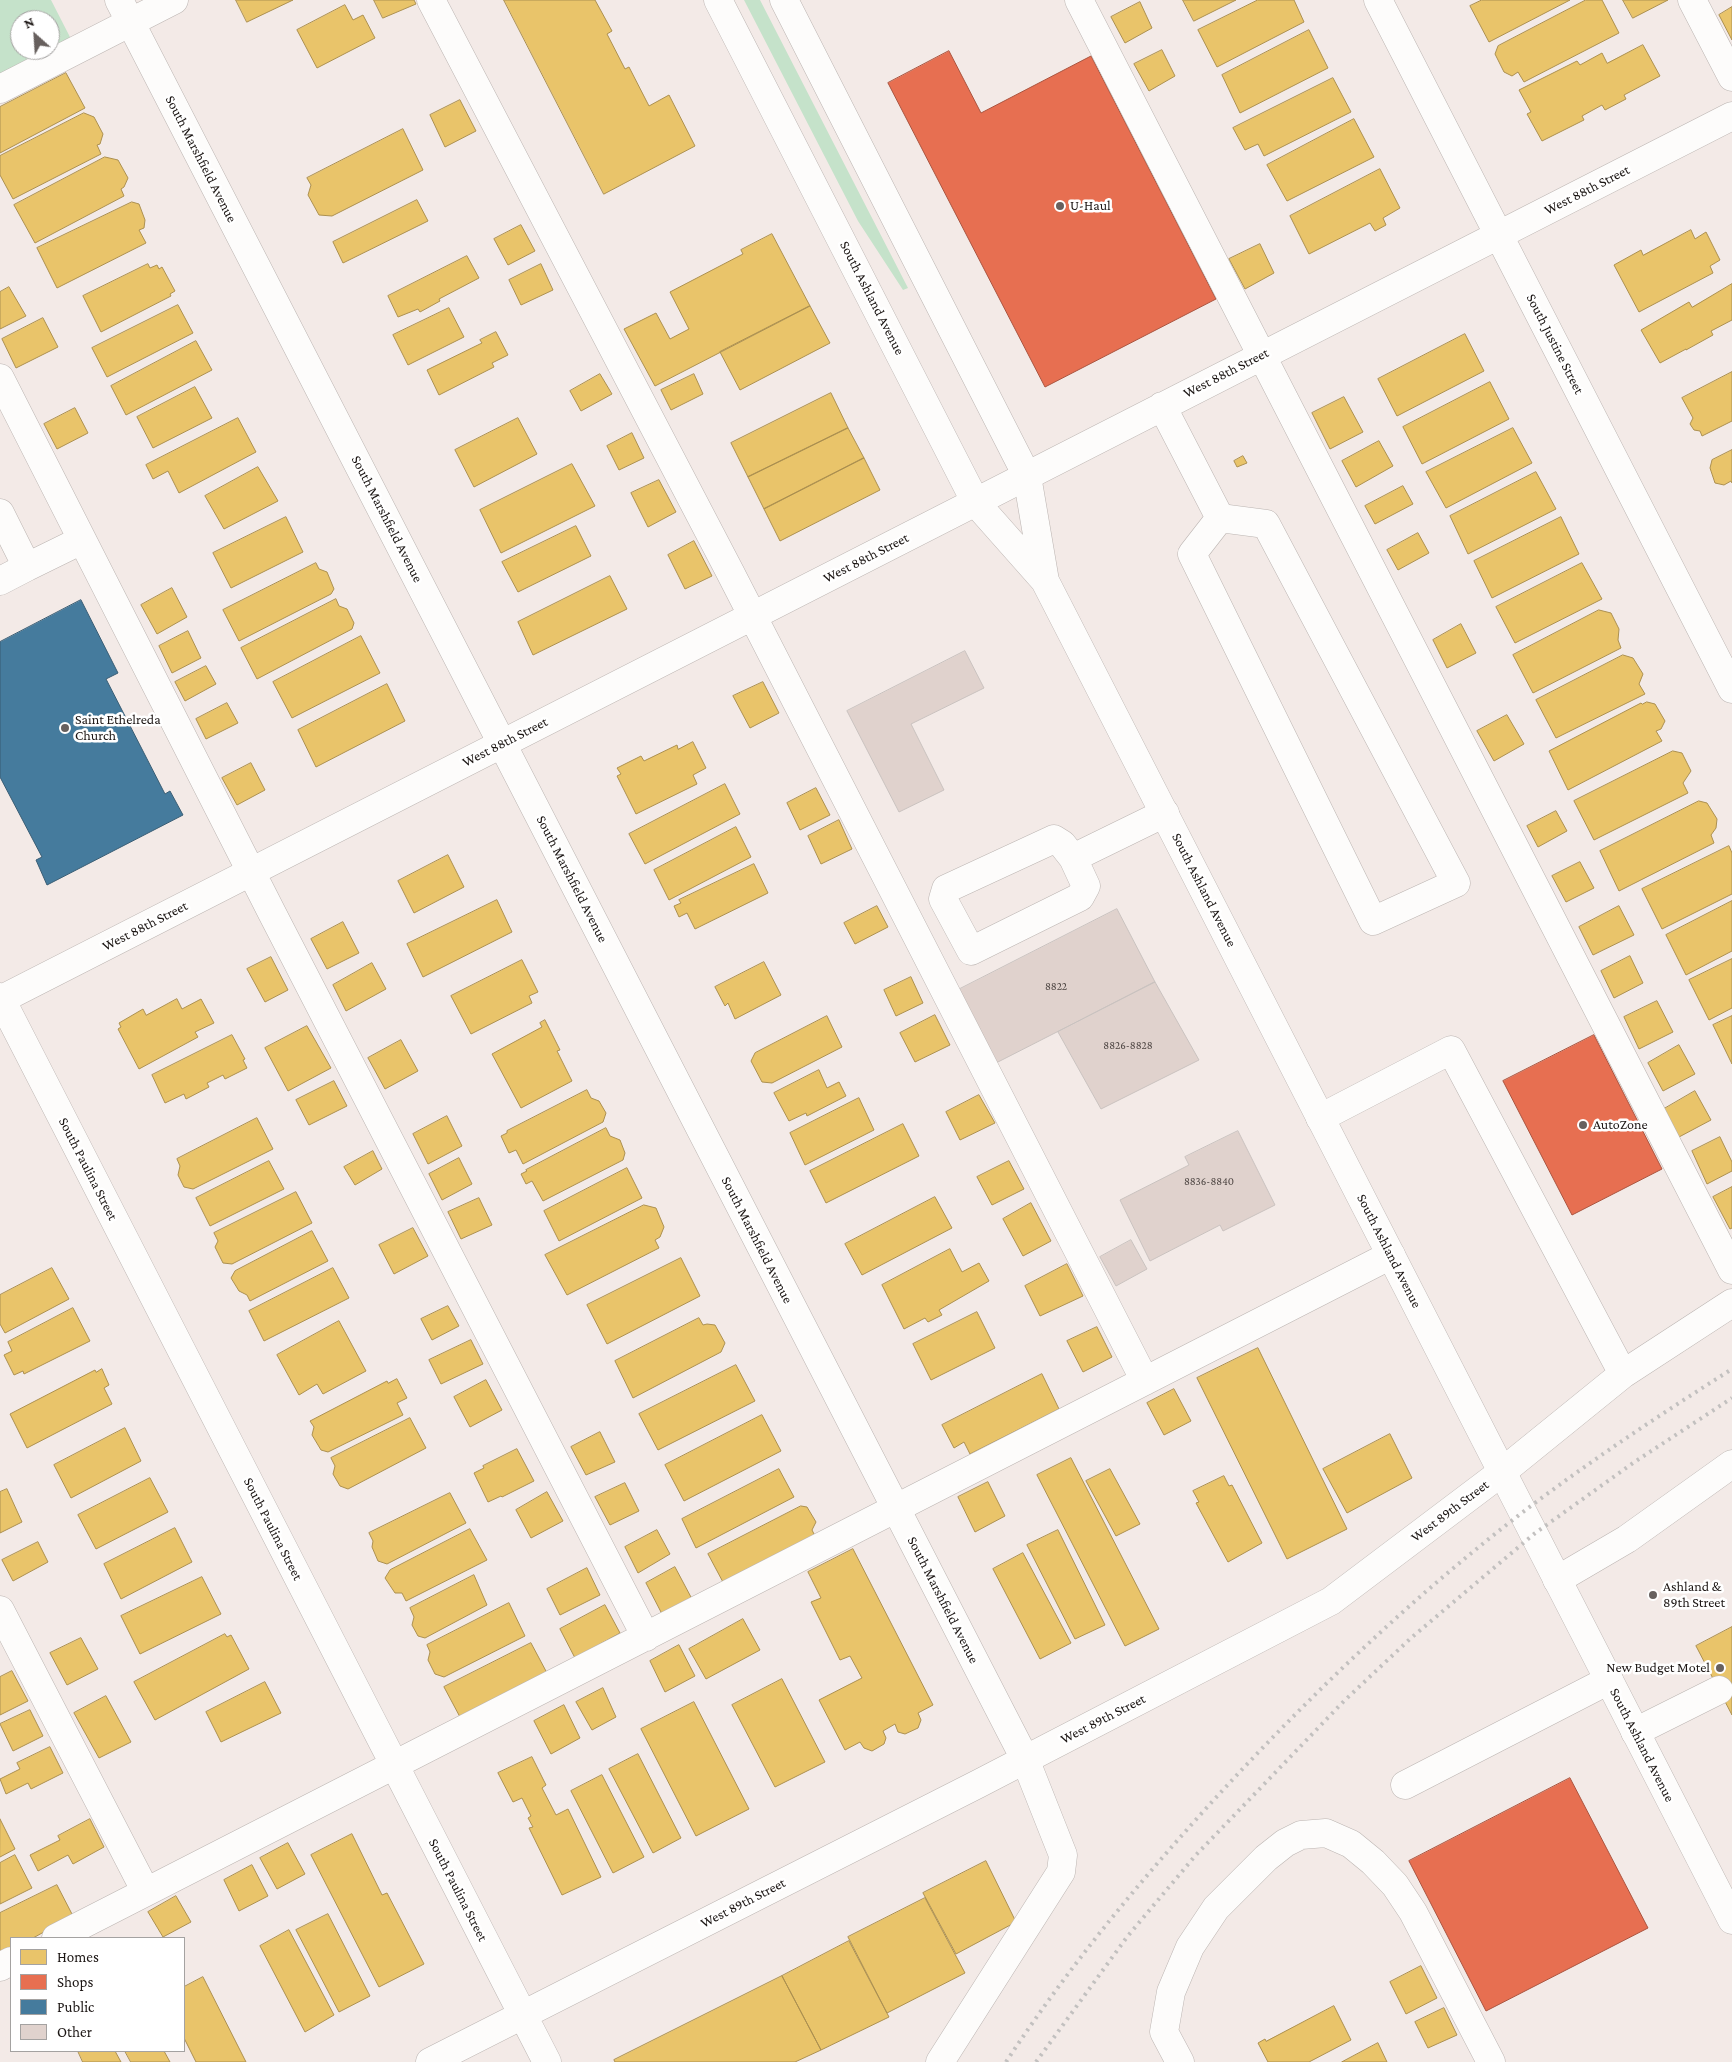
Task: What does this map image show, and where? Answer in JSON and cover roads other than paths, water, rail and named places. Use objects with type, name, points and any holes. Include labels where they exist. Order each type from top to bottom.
[{"type":"street","points":[[0,88],[125,11],[174,0]]},
{"type":"street","points":[[432,0],[752,615],[1145,1381]]},
{"type":"street","name":"South Ashland Avenue","points":[[718,0],[976,502],[1046,582],[1732,1920]]},
{"type":"street","name":"South Ashland Avenue","points":[[784,0],[1027,476],[1046,582]]},
{"type":"street","points":[[1079,0],[1732,1270]]},
{"type":"street","name":"South Justine Street","points":[[1378,0],[1732,689]]},
{"type":"street","points":[[1692,0],[1732,77]]},
{"type":"street","name":"South Marshfield Avenue","points":[[125,11],[1025,1759],[1063,1855],[1061,1872],[940,2062]]},
{"type":"street","name":"West 88th Street","points":[[0,999],[1732,116]]},
{"type":"street","points":[[0,378],[251,872],[646,1637]]},
{"type":"street","points":[[1162,406],[1220,518]]},
{"type":"street","points":[[0,513],[28,567]]},
{"type":"street","points":[[1220,518],[1266,524],[1456,883],[1373,920],[1192,554],[1220,518]]},
{"type":"street","points":[[0,581],[82,540]]},
{"type":"street","points":[[1072,858],[1165,813]]},
{"type":"street","points":[[1054,838],[1062,844],[1072,858],[1086,886],[1080,897],[971,951],[943,899],[946,889],[1054,838]]},
{"type":"street","name":"South Paulina Street","points":[[0,999],[547,2062]]},
{"type":"street","points":[[1320,1118],[1451,1050],[1623,1374]]},
{"type":"street","points":[[58,1937],[1391,1255]]},
{"type":"street","name":"West 89th Street","points":[[430,2062],[1331,1601],[1502,1472],[1623,1374],[1732,1303]]},
{"type":"street","points":[[1557,1580],[1627,1539],[1732,1464]]},
{"type":"street","points":[[0,1610],[146,1892]]},
{"type":"street","points":[[1405,1785],[1609,1680]]},
{"type":"street","points":[[1635,1732],[1719,1690]]},
{"type":"street","points":[[1180,2062],[1164,2032],[1171,1992],[1190,1947],[1216,1908],[1266,1858],[1285,1843],[1301,1835],[1326,1833],[1351,1844],[1373,1862],[1395,1885],[1413,1912],[1490,2062]]},
{"type":"railway","points":[[1006,2062],[1058,1987],[1144,1879],[1235,1777],[1338,1672],[1410,1606],[1484,1542],[1523,1512],[1626,1438],[1732,1369]]},
{"type":"railway","points":[[1036,2062],[1127,1937],[1195,1856],[1344,1701],[1411,1638],[1534,1534],[1633,1463],[1732,1398]]},
{"type":"place","name":"U-Haul","points":[[1060,206]]},
{"type":"place","name":"Saint Ethelreda Church","points":[[65,728]]},
{"type":"place","name":"AutoZone","points":[[1583,1125]]},
{"type":"place","name":"Ashland & 89th Street","points":[[1653,1595]]},
{"type":"place","name":"New Budget Motel","points":[[1720,1668]]}]
